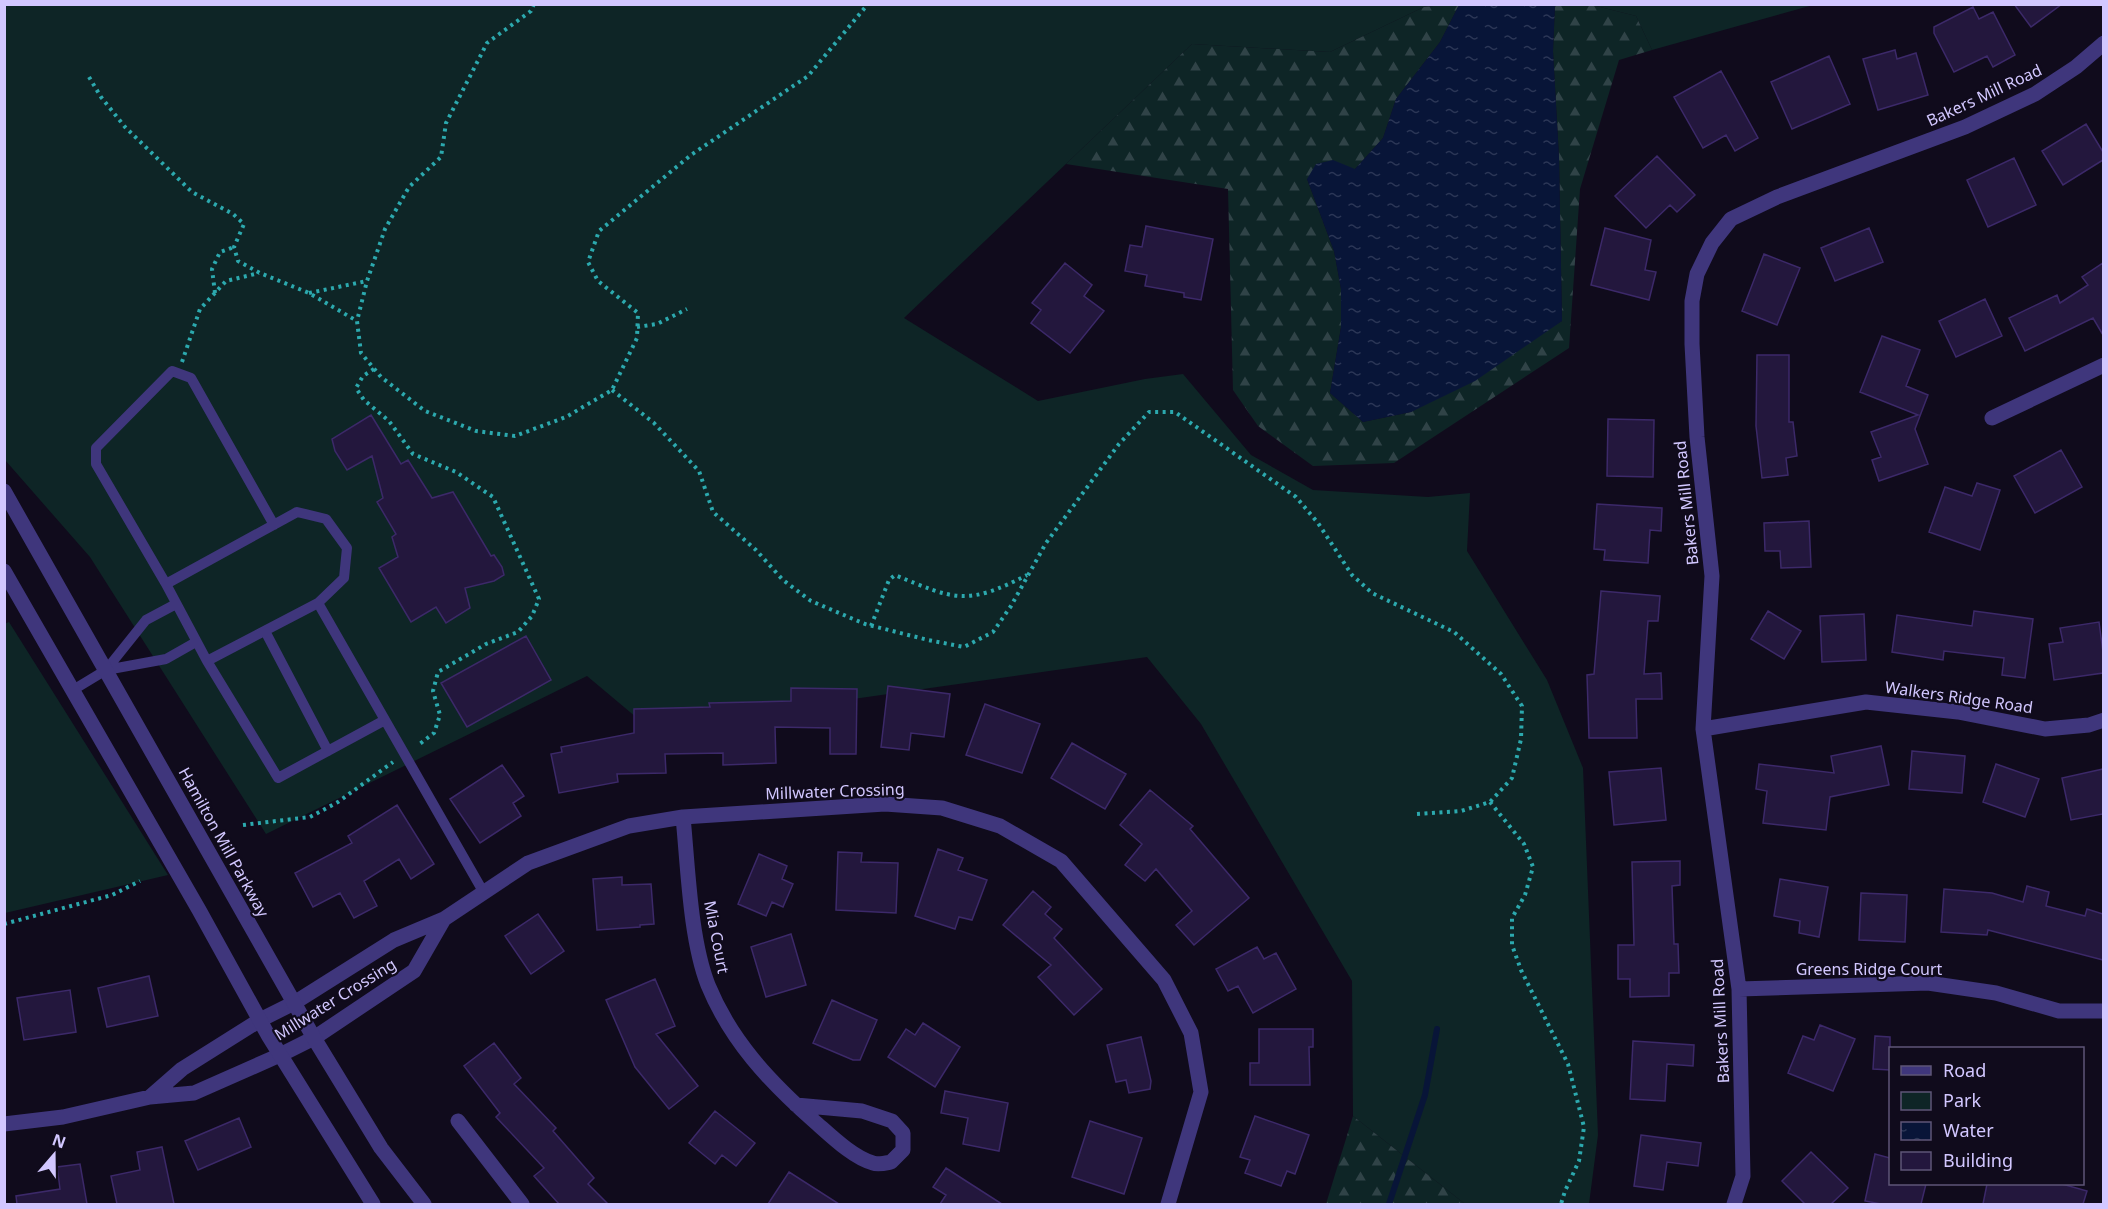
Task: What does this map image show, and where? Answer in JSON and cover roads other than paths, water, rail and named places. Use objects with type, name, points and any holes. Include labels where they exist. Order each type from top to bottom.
[{"type":"street","name":"Bakers Mill Road","points":[[1734,1204],[1743,1176],[1740,989],[1703,729],[1712,576],[1697,437],[1692,301],[1697,274],[1712,243],[1731,219],[1777,197],[1965,127],[2035,94],[2076,67],[2103,43]]},
{"type":"street","points":[[1992,418],[2103,365]]},
{"type":"street","name":"Hamilton Mill Parkway","points":[[4,491],[314,1038],[381,1148],[424,1204]]},
{"type":"street","points":[[4,571],[200,910],[280,1055],[373,1204]]},
{"type":"street","name":"Walkers Ridge Road","points":[[1703,729],[1866,702],[1958,712],[2045,729],[2089,725],[2103,720]]},
{"type":"street","name":"Millwater Crossing","points":[[150,1097],[182,1069],[260,1020],[294,1003],[394,940],[444,919],[528,863],[628,826],[683,817],[885,804],[942,808],[1000,826],[1061,861],[1164,980],[1191,1033],[1201,1092],[1168,1204]]},
{"type":"street","name":"Mia Court","points":[[683,817],[696,937],[707,983],[727,1025],[754,1063],[796,1105],[852,1152],[874,1164],[891,1162],[903,1150],[903,1133],[892,1121],[862,1111],[796,1105]]},
{"type":"street","name":"Millwater Crossing","points":[[4,1124],[63,1117],[150,1097],[194,1093],[280,1055],[314,1038],[414,971],[444,919]]},
{"type":"street","name":"Greens Ridge Court","points":[[1740,989],[1928,983],[1996,993],[2059,1011],[2103,1011]]},
{"type":"street","points":[[458,1121],[522,1204]]},
{"type":"lane","points":[[274,525],[191,378],[172,371],[96,448],[96,464],[166,584],[207,661],[278,778],[385,720]]},
{"type":"lane","points":[[166,584],[297,512],[326,519],[347,548],[344,578],[318,603],[207,661]]},
{"type":"lane","points":[[318,603],[484,893]]},
{"type":"lane","points":[[73,690],[106,670],[146,620],[176,604]]},
{"type":"lane","points":[[265,631],[328,751]]},
{"type":"lane","points":[[106,670],[166,659],[196,642]]},
{"type":"water","points":[[1459,5],[1555,5],[1553,51],[1559,157],[1562,321],[1475,381],[1411,412],[1363,422],[1330,393],[1341,327],[1341,289],[1334,251],[1307,179],[1316,164],[1333,160],[1355,169],[1383,138],[1396,99],[1440,42]]},
{"type":"waterway","points":[[1389,1204],[1425,1095],[1437,1029]]}]
